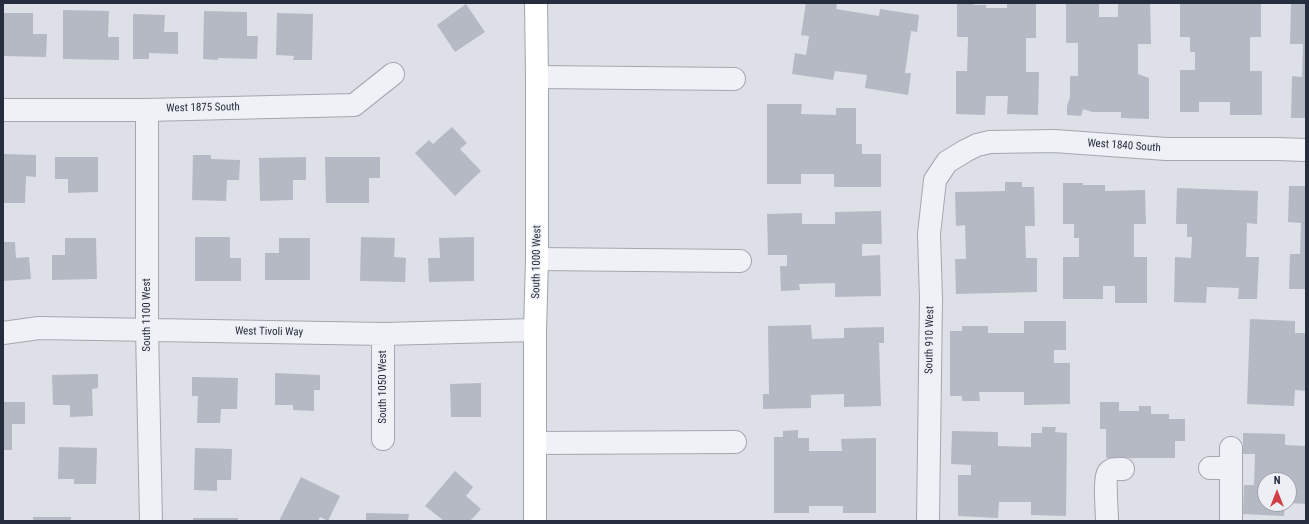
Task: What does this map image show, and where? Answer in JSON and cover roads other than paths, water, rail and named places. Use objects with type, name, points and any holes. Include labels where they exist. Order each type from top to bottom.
[{"type":"main road","name":"South 1000 West","points":[[535,521],[535,330],[537,259],[536,3]]},
{"type":"street","name":"West 1875 South","points":[[3,110],[147,110],[354,105],[392,74]]},
{"type":"street","points":[[537,77],[734,79]]},
{"type":"street","name":"South 1100 West","points":[[147,110],[147,330],[151,521]]},
{"type":"street","name":"West 1840 South","points":[[947,162],[977,145],[990,142],[1054,141],[1166,149],[1306,150]]},
{"type":"street","name":"South 910 West","points":[[928,521],[931,299],[929,234],[935,180],[947,162]]},
{"type":"street","points":[[537,259],[740,261]]},
{"type":"street","name":"West Tivoli Way","points":[[3,334],[39,328],[383,334],[535,330]]},
{"type":"street","name":"South 1050 West","points":[[383,334],[383,440]]},
{"type":"street","points":[[535,443],[735,442]]},
{"type":"street","points":[[1224,461],[1231,521]]},
{"type":"street","points":[[1107,521],[1106,481],[1108,473],[1114,469],[1123,469]]}]
